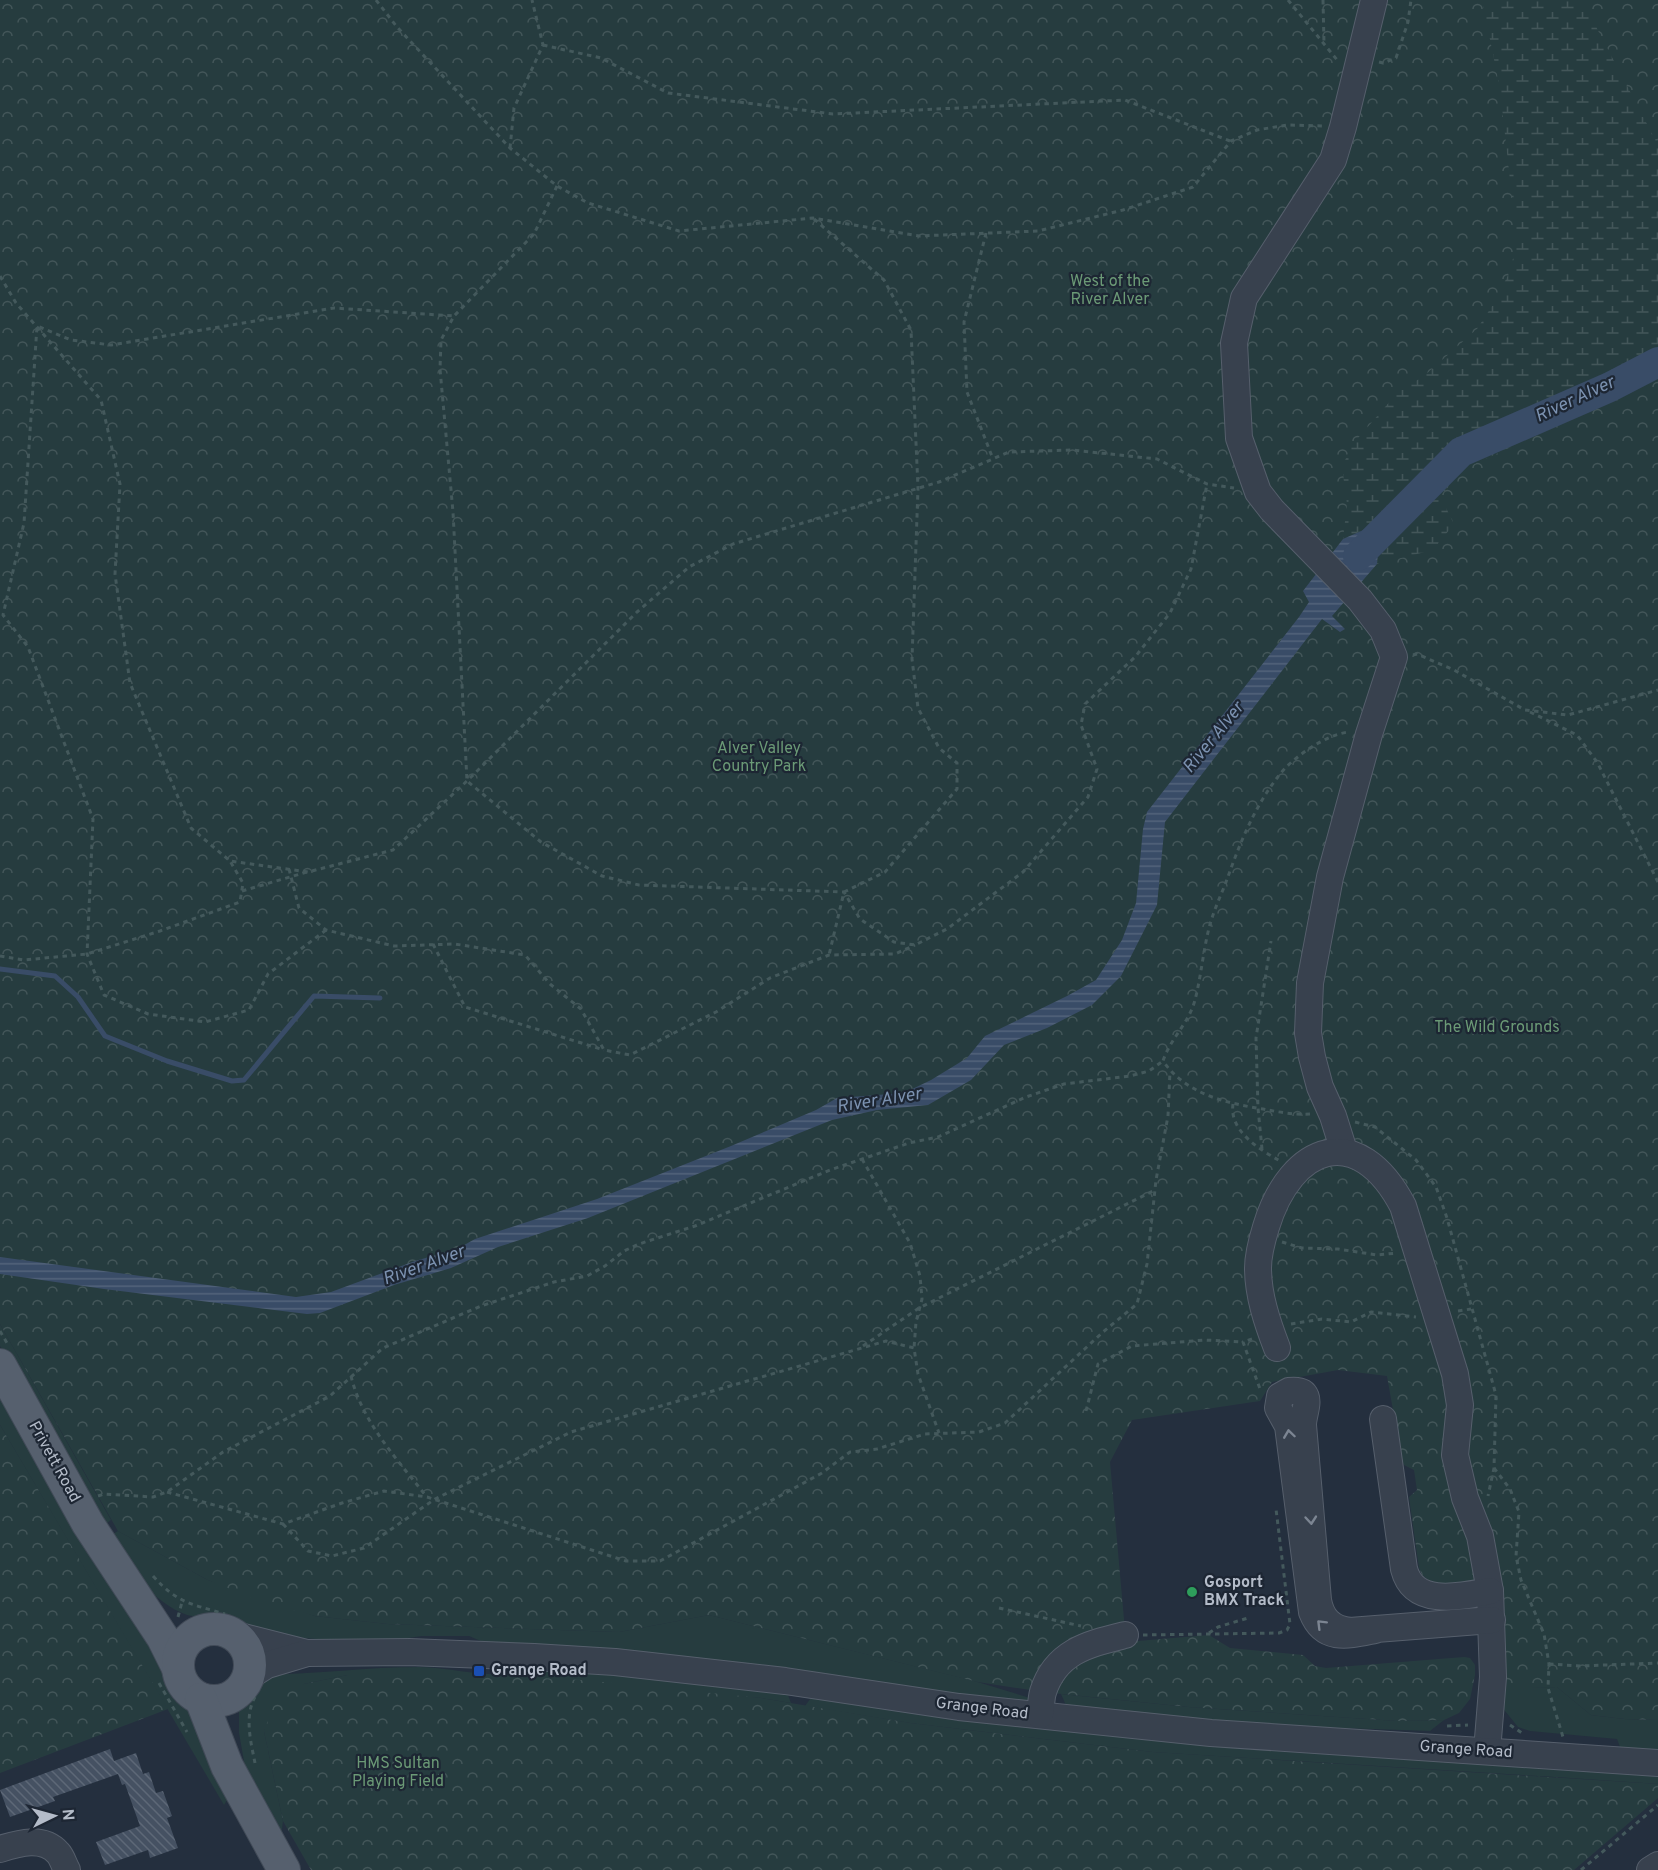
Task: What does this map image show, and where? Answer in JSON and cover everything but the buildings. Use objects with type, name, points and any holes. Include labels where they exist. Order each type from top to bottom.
[{"type":"main road","name":"Privett Road","points":[[0,1365],[88,1524],[163,1638],[177,1666],[180,1679],[187,1690],[201,1699]]},
{"type":"main road","name":"Privett Road","points":[[110,1559],[159,1612],[190,1627],[219,1632]]},
{"type":"main road","points":[[177,1666],[178,1655],[184,1643],[196,1632],[219,1632],[237,1636],[246,1646],[250,1658],[249,1686],[231,1727],[250,1809]]},
{"type":"main road","points":[[201,1699],[212,1702],[225,1700],[249,1686]]},
{"type":"main road","points":[[201,1699],[227,1766],[284,1870]]},
{"type":"street","points":[[1344,1151],[1318,1077],[1308,1033],[1310,983],[1330,877],[1369,734],[1394,657],[1383,630],[1360,600],[1272,510],[1258,492],[1239,438],[1234,343],[1244,298],[1333,160],[1374,0]]},
{"type":"street","points":[[1274,1341],[1263,1307],[1258,1266],[1273,1206],[1287,1182],[1314,1158],[1330,1151],[1344,1151],[1359,1156],[1393,1186],[1403,1206],[1455,1374],[1460,1405],[1455,1455],[1465,1498],[1479,1536],[1490,1591],[1493,1677],[1487,1751]]},
{"type":"street","points":[[1375,1630],[1340,1629],[1331,1624],[1321,1612],[1318,1600],[1303,1425],[1308,1404],[1300,1392],[1288,1390],[1281,1396],[1278,1406],[1288,1426],[1312,1612],[1322,1627],[1340,1636],[1375,1630],[1492,1620]]},
{"type":"street","points":[[1383,1419],[1407,1579],[1420,1590],[1439,1598],[1490,1591]]},
{"type":"street","name":"Grange Road","points":[[219,1632],[307,1653],[410,1652],[615,1662],[784,1681],[959,1707],[1211,1733],[1658,1763]]},
{"type":"street","points":[[1040,1716],[1043,1692],[1060,1663],[1086,1644],[1125,1635]]},
{"type":"street","name":"Grange Road","points":[[249,1686],[267,1665],[307,1653]]},
{"type":"street","points":[[0,1849],[25,1842],[43,1843],[58,1853],[67,1870]]},
{"type":"street","points":[[1650,1870],[1658,1864]]},
{"type":"path","points":[[376,0],[397,27],[510,148],[557,186],[588,203],[679,231],[813,218],[919,236],[1038,231],[1123,210],[1193,187],[1231,141],[1257,130],[1287,125],[1343,127]]},
{"type":"path","points":[[510,148],[514,108],[543,45],[531,0]]},
{"type":"path","points":[[1283,0],[1293,6]]},
{"type":"path","points":[[1288,0],[1324,45],[1357,69],[1396,58],[1408,22],[1411,0]]},
{"type":"path","points":[[1323,0],[1324,45]]},
{"type":"path","points":[[543,45],[601,58],[668,93],[833,114],[1125,100],[1231,141]]},
{"type":"path","points":[[557,186],[534,234],[453,316],[441,340],[440,369],[453,512],[466,781],[541,842],[602,876],[639,885],[844,892],[885,872],[957,789],[957,763],[939,748],[918,708],[912,660],[918,488],[911,330],[884,280],[813,218]]},
{"type":"path","points":[[986,233],[964,322],[966,392],[993,459]]},
{"type":"path","points":[[0,276],[16,303],[101,400],[120,484],[115,574],[130,682],[191,828],[230,861],[243,883],[240,902],[87,954],[24,960],[0,956]]},
{"type":"path","points":[[37,327],[71,339],[111,345],[334,308],[453,316]]},
{"type":"path","points":[[37,327],[24,523],[3,615],[28,647],[93,819],[87,954],[104,995],[148,1014],[205,1022],[249,1010],[268,974],[326,930]]},
{"type":"path","points":[[242,891],[393,850],[637,612],[689,567],[733,543],[939,482],[1009,452],[1072,450],[1157,459],[1207,484],[1258,492]]},
{"type":"path","points":[[433,945],[465,1007],[604,1050],[630,1054],[716,1012],[770,978],[829,955],[895,954],[947,928],[1023,873],[1088,797],[1097,769],[1081,725],[1085,704],[1135,657],[1170,613],[1191,569],[1207,484]]},
{"type":"path","points":[[1394,657],[1418,654],[1454,670],[1525,710],[1576,735],[1597,762],[1658,882]]},
{"type":"path","points":[[1525,710],[1568,715],[1658,690]]},
{"type":"path","points":[[94,1498],[104,1494],[153,1497],[167,1492],[224,1452],[330,1396],[383,1348],[481,1306],[554,1282],[587,1276],[624,1251],[639,1244],[695,1226],[830,1170],[909,1143],[938,1137],[980,1116],[1045,1090],[1064,1084],[1130,1076],[1149,1071],[1163,1061],[1166,1051],[1189,1017],[1195,1000],[1209,926],[1241,841],[1277,777],[1292,760],[1323,741],[1346,732],[1369,734]]},
{"type":"path","points":[[230,861],[309,872]]},
{"type":"path","points":[[289,869],[299,908],[326,930],[394,946],[455,944],[525,955],[550,984],[581,1009],[604,1050]]},
{"type":"path","points":[[844,892],[861,919],[894,942],[915,945]]},
{"type":"path","points":[[829,955],[844,892]]},
{"type":"path","points":[[1262,1149],[1256,1038],[1271,941]]},
{"type":"path","points":[[1163,1061],[1170,1071],[1184,1083],[1209,1097],[1233,1104],[1290,1114],[1308,1114],[1328,1107]]},
{"type":"path","points":[[283,1524],[384,1491],[435,1499],[626,1562],[660,1561],[822,1473],[850,1452],[877,1449],[925,1434],[979,1432],[1005,1423],[1103,1332],[1137,1304],[1147,1264],[1155,1190],[1168,1116],[1170,1071]]},
{"type":"path","points":[[1233,1104],[1232,1113],[1240,1132],[1262,1149],[1298,1170]]},
{"type":"path","points":[[862,1159],[910,1243],[920,1275],[922,1299],[914,1348],[918,1374],[939,1434]]},
{"type":"path","points":[[859,1349],[919,1308],[1155,1190]]},
{"type":"path","points":[[1264,1235],[1302,1248],[1338,1249],[1377,1255],[1417,1250]]},
{"type":"path","points":[[1086,1411],[1098,1364],[1132,1347],[1204,1340],[1274,1341],[1294,1322],[1322,1319],[1351,1322],[1371,1312],[1411,1317],[1437,1315]]},
{"type":"path","points":[[167,1492],[283,1524],[308,1551],[332,1556],[364,1548],[435,1499],[571,1432],[886,1341],[914,1348]]},
{"type":"path","points":[[1243,1342],[1261,1393]]},
{"type":"path","points":[[351,1377],[356,1397],[369,1420],[427,1497]]},
{"type":"path","points":[[1494,1468],[1510,1489],[1519,1512],[1516,1556],[1521,1580],[1544,1634],[1549,1664],[1548,1688],[1556,1718],[1562,1728],[1563,1738]]},
{"type":"path","points":[[1125,1635],[1280,1633],[1287,1630],[1290,1624],[1276,1509]]},
{"type":"path","points":[[999,1608],[1091,1628]]},
{"type":"path","points":[[1208,1634],[1218,1627],[1248,1618]]},
{"type":"path","points":[[1549,1664],[1580,1666],[1658,1663]]},
{"type":"path","points":[[249,1686],[254,1698],[250,1709],[250,1740],[256,1771]]},
{"type":"path","points":[[1581,1870],[1658,1805]]},
{"type":"green space","name":"Alver Valley Country Park","points":[[0,0],[1658,0],[1658,1720],[1591,1715],[1557,1687],[1507,1689],[1498,1580],[1438,1584],[1422,1575],[1419,1568],[1409,1497],[1417,1490],[1414,1470],[1404,1465],[1402,1461],[1387,1376],[1338,1370],[1272,1382],[1260,1401],[1132,1420],[1110,1462],[1126,1642],[1209,1635],[1230,1648],[1303,1655],[1315,1666],[1326,1668],[1470,1658],[1475,1665],[1475,1675],[1470,1699],[1459,1713],[1444,1720],[1398,1721],[1189,1707],[1043,1692],[978,1682],[709,1615],[619,1632],[388,1624],[315,1616],[257,1600],[208,1580],[118,1531],[0,1324]]},
{"type":"green space","points":[[1482,0],[1582,0],[1658,145],[1658,378],[1466,468],[1440,496],[1454,524],[1433,550],[1377,564],[1378,552],[1391,532],[1377,524],[1343,539],[1347,504],[1342,467],[1352,445],[1399,391],[1424,376],[1477,329],[1496,300],[1509,273],[1517,244],[1500,89]]},
{"type":"green space","points":[[0,1324],[111,1520],[102,1527],[0,1346]]},
{"type":"green space","points":[[0,1389],[131,1607],[174,1693],[189,1705],[230,1795],[224,1805],[0,1425]]},
{"type":"green space","points":[[0,1425],[168,1709],[0,1773]]},
{"type":"green space","points":[[118,1531],[208,1580],[315,1616],[388,1624],[619,1632],[709,1615],[971,1680],[1030,1698],[1030,1706],[490,1645],[469,1636],[422,1636],[375,1643],[303,1638],[187,1615],[174,1609],[152,1593],[108,1537]]},
{"type":"green space","points":[[1503,1625],[1507,1688],[1557,1687],[1591,1715],[1658,1720],[1658,1750],[1620,1747],[1617,1739],[1530,1731],[1518,1727],[1501,1706]]},
{"type":"green space","points":[[547,1666],[786,1690],[791,1703],[761,1698],[422,1675],[348,1675],[304,1684],[264,1731],[283,1821],[281,1837],[245,1767],[239,1733],[239,1707],[246,1691],[264,1675],[420,1667],[504,1675]]},
{"type":"green space","name":"HMS Sultan Playing Field","points":[[348,1675],[478,1675],[582,1680],[761,1698],[910,1723],[1152,1752],[1658,1784],[1658,1798],[1574,1870],[311,1870],[283,1821],[264,1731],[277,1696],[304,1684]]},
{"type":"green space","points":[[1061,1694],[1189,1707],[1398,1721],[1444,1720],[1430,1731],[1225,1724],[1069,1712]]},
{"type":"green space","points":[[813,1695],[1037,1728],[1152,1739],[1658,1772],[1658,1784],[1540,1776],[1574,1870],[1538,1776],[1152,1752],[910,1723],[805,1706]]},
{"type":"water","points":[[1377,524],[1392,532],[1378,552],[1377,564],[1332,616],[1345,629],[1340,632],[1322,619],[1165,822],[1157,905],[1121,976],[1092,1005],[1047,1028],[1004,1045],[971,1080],[928,1105],[877,1110],[832,1120],[588,1218],[498,1247],[451,1268],[394,1285],[320,1313],[307,1314],[0,1274],[0,1257],[296,1297],[331,1292],[415,1261],[457,1249],[475,1239],[597,1199],[731,1146],[816,1110],[837,1098],[904,1093],[931,1080],[967,1058],[985,1036],[1096,980],[1122,940],[1136,903],[1143,829],[1147,812],[1299,617],[1309,602],[1303,591],[1343,539]]},
{"type":"waterway","name":"River Alver","points":[[1358,556],[1461,452],[1610,387],[1658,362]]},
{"type":"waterway","points":[[0,969],[55,976],[78,997],[105,1036],[167,1061],[232,1081],[244,1080],[314,996],[380,998]]},
{"type":"place","name":"Gosport BMX Track","points":[[1192,1592]]},
{"type":"place","name":"Grange Road","points":[[479,1671]]},
{"type":"park label","name":"West of the River Alver","points":[[1110,291]]},
{"type":"park label","name":"The Wild Grounds","points":[[1497,1028]]}]
